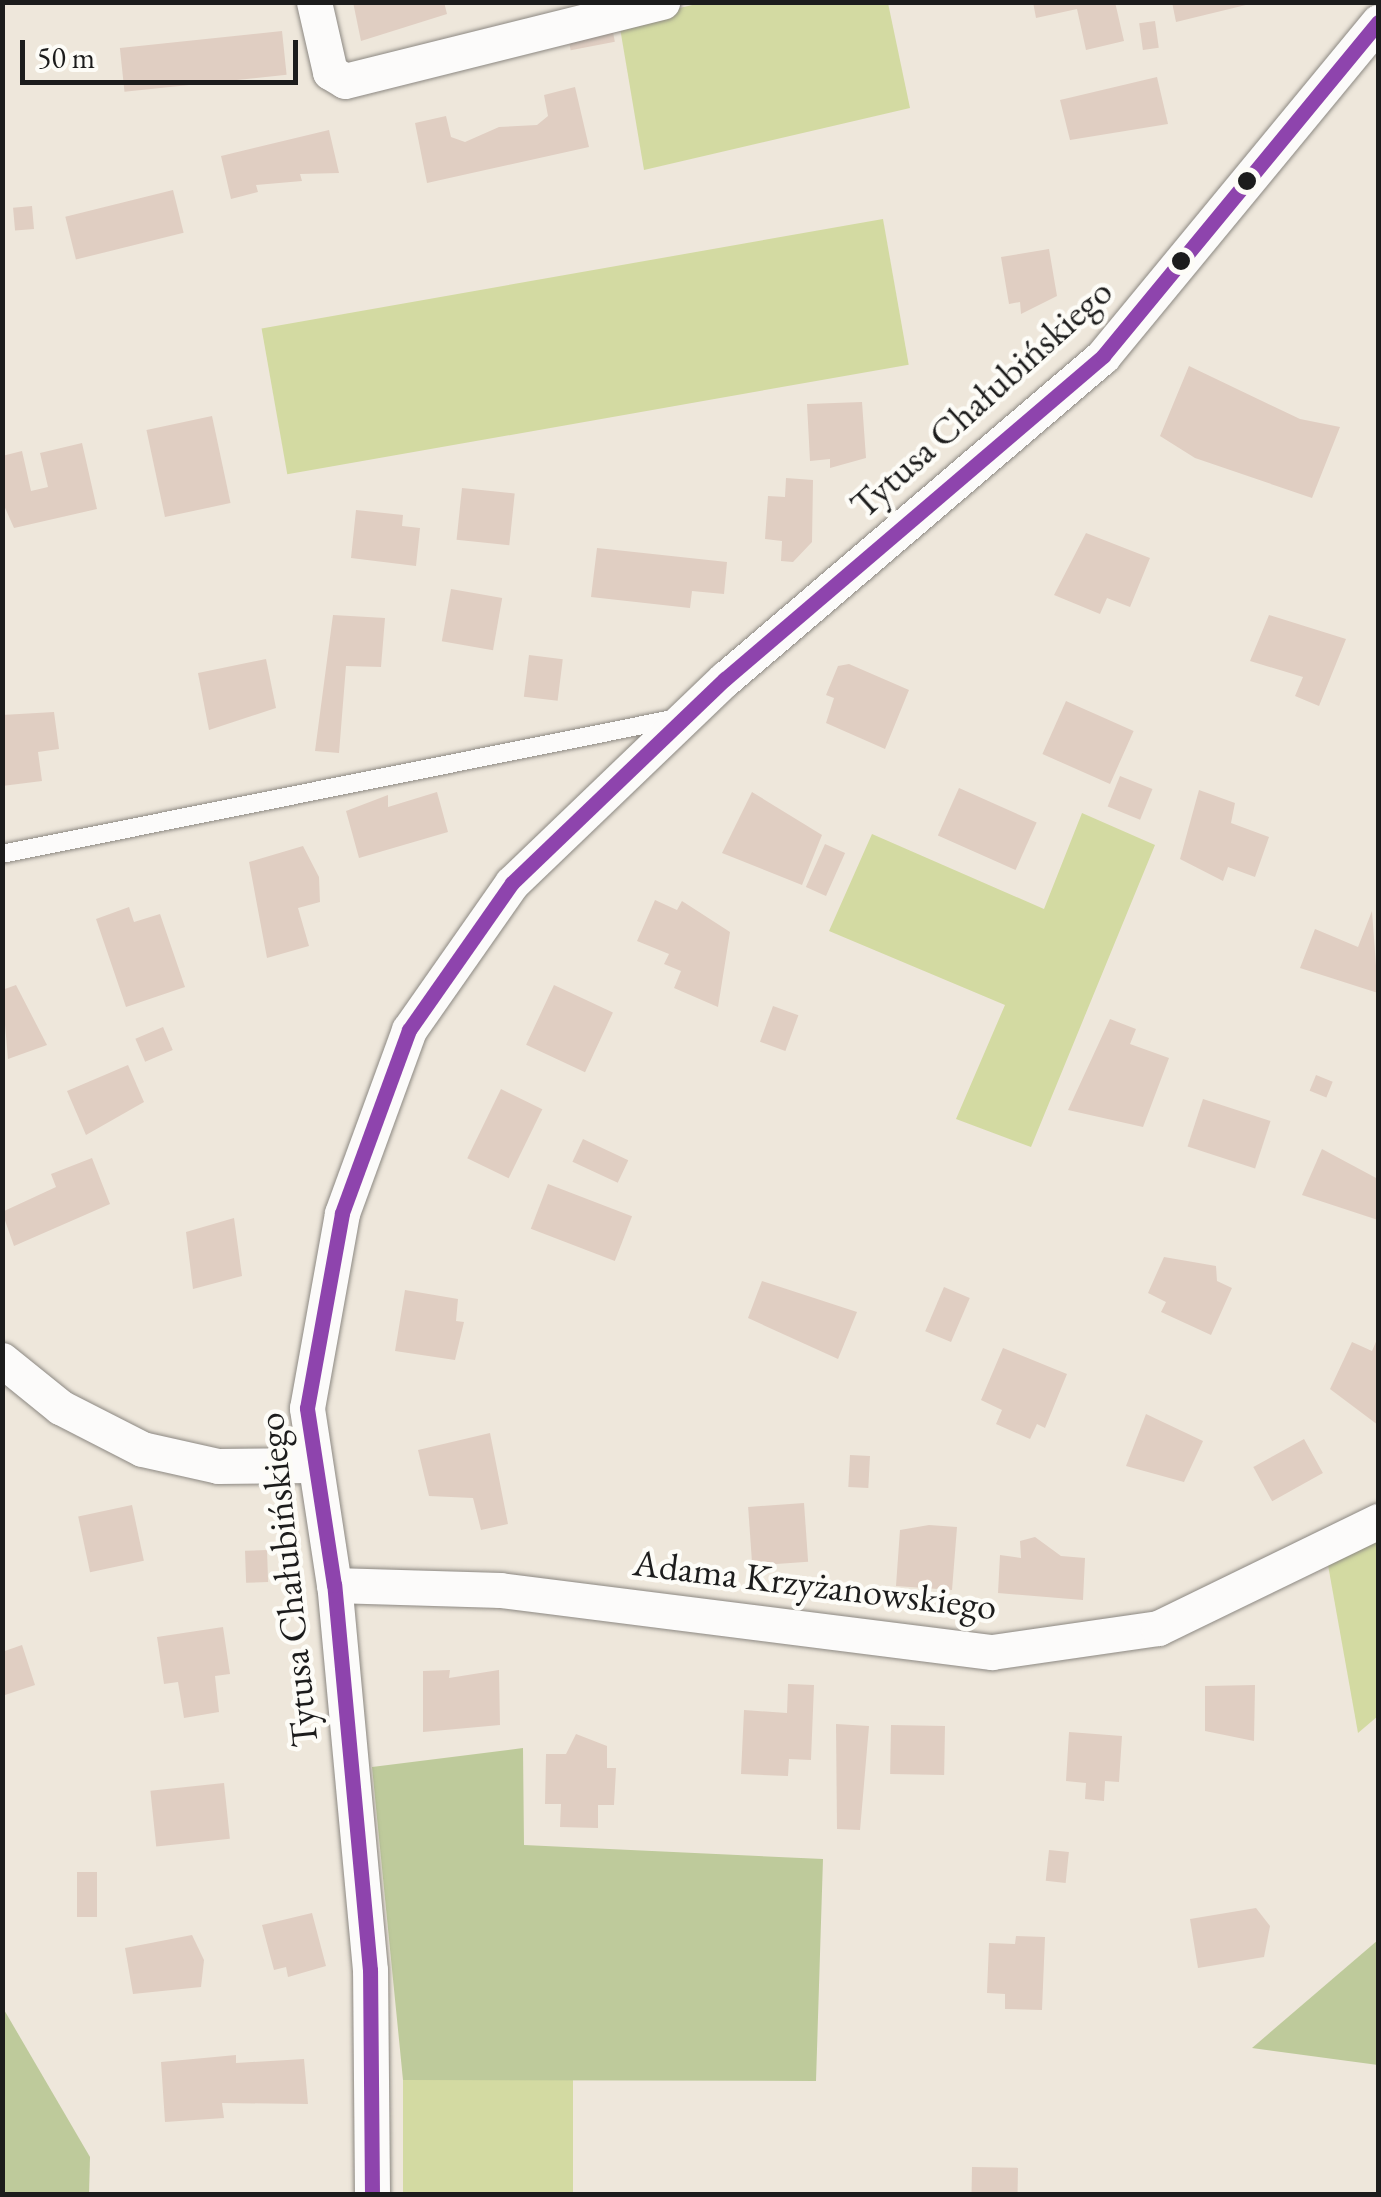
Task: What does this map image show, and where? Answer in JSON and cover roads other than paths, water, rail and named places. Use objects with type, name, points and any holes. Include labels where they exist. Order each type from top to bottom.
[{"type":"street","points":[[314,2],[330,72],[345,82],[662,2]]},
{"type":"street","name":"Tytusa Chałubińskiego","points":[[372,2194],[370,1970],[334,1585],[311,1465],[307,1408],[324,1287],[409,1030],[512,883],[686,716],[1103,356],[1378,22]]},
{"type":"street","points":[[2,1360],[60,1408],[142,1449],[218,1466],[311,1465]]},
{"type":"street","name":"Adama Krzyżanowskiego","points":[[334,1585],[500,1590],[992,1652],[1158,1628],[1378,1521]]},
{"type":"lane","name":"Tytusa Chałubińskiego","points":[[2,854],[686,716]]}]
